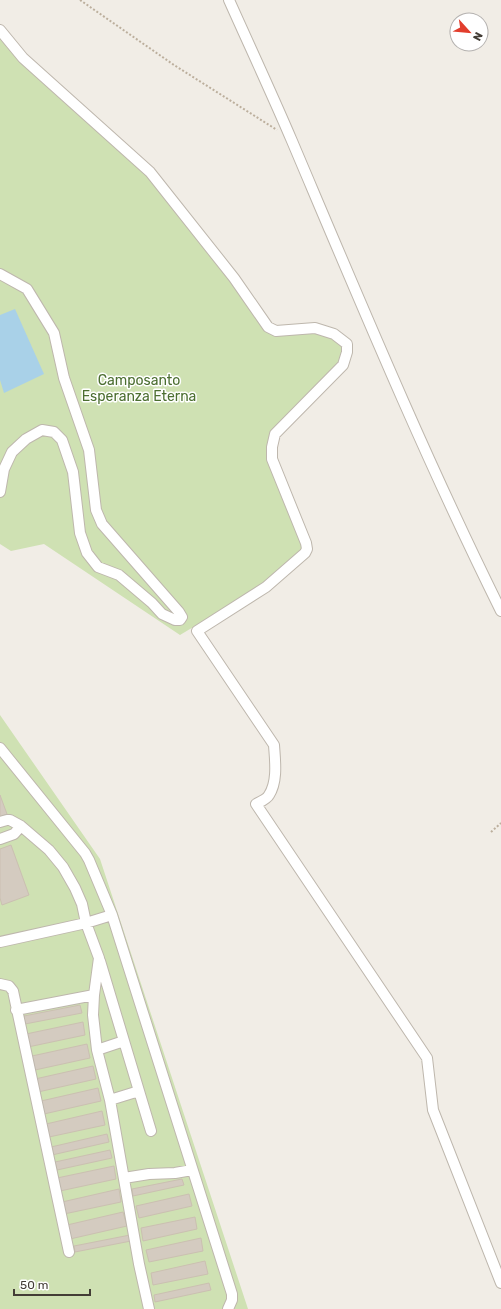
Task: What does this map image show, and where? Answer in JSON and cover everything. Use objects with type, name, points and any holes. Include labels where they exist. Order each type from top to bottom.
[{"type":"street","points":[[229,0],[291,140],[358,299],[464,537],[501,611]]},
{"type":"street","points":[[0,30],[23,58],[150,172],[234,278],[268,327],[276,331],[315,328],[334,334],[346,344],[348,352],[343,365],[275,434],[272,447],[272,459],[306,543],[307,549],[305,553],[266,587],[197,631],[274,745],[275,764],[273,783],[269,796],[256,804],[427,1058],[432,1110],[501,1282]]},
{"type":"street","points":[[0,274],[27,289],[54,333],[64,378],[89,450],[96,510],[102,524],[179,612],[182,617],[180,620],[175,620],[162,614],[152,603],[119,575],[98,567],[87,553],[80,533],[73,472],[62,440],[54,432],[42,430],[26,439],[12,452],[4,469],[0,492]]},
{"type":"street","points":[[0,748],[84,852],[89,860],[112,915],[232,1294],[232,1300],[228,1309]]},
{"type":"street","points":[[0,822],[10,820],[20,826],[49,850],[63,867],[75,888],[82,904],[86,923],[151,1131]]},
{"type":"street","points":[[0,839],[14,834],[20,826]]},
{"type":"street","points":[[0,942],[86,923],[112,915]]},
{"type":"street","points":[[98,958],[93,1015],[97,1050],[110,1100],[139,1264],[149,1309]]},
{"type":"street","points":[[0,984],[8,986],[13,991],[69,1252]]},
{"type":"street","points":[[16,1010],[94,995]]},
{"type":"street","points":[[97,1050],[124,1041]]},
{"type":"street","points":[[110,1100],[139,1091]]},
{"type":"street","points":[[124,1178],[192,1170]]},
{"type":"path","points":[[80,0],[174,65],[291,140]]},
{"type":"path","points":[[491,832],[501,823]]},
{"type":"green space","name":"Camposanto Esperanza Eterna","points":[[0,37],[19,61],[147,175],[277,336],[311,333],[328,336],[341,345],[345,353],[341,363],[277,425],[270,435],[267,447],[275,479],[303,545],[301,551],[278,574],[250,593],[180,635],[44,544],[11,551],[0,544]]},
{"type":"green space","points":[[0,715],[100,859],[248,1309],[0,1309]]},
{"type":"water","points":[[15,309],[44,374],[4,393],[0,380],[0,315]]},
{"type":"building","points":[[0,795],[7,814],[0,817]]},
{"type":"building","points":[[11,845],[29,895],[2,905],[0,898],[0,849]]},
{"type":"building","points":[[80,1005],[82,1013],[25,1024],[24,1016]]},
{"type":"building","points":[[83,1022],[85,1035],[28,1047],[26,1034]]},
{"type":"building","points":[[87,1044],[90,1058],[35,1070],[32,1056]]},
{"type":"building","points":[[93,1066],[96,1079],[38,1092],[35,1079]]},
{"type":"building","points":[[98,1088],[101,1101],[44,1114],[41,1101]]},
{"type":"building","points":[[102,1111],[105,1125],[49,1137],[46,1124]]},
{"type":"building","points":[[107,1134],[109,1142],[52,1155],[51,1147]]},
{"type":"building","points":[[110,1150],[112,1158],[57,1170],[55,1162]]},
{"type":"building","points":[[114,1166],[116,1179],[60,1191],[57,1178]]},
{"type":"building","points":[[182,1179],[184,1185],[133,1196],[132,1189]]},
{"type":"building","points":[[119,1189],[121,1202],[64,1214],[62,1202]]},
{"type":"building","points":[[189,1194],[192,1206],[139,1218],[136,1206]]},
{"type":"building","points":[[123,1212],[127,1226],[70,1239],[67,1225]]},
{"type":"building","points":[[195,1217],[197,1229],[143,1241],[141,1228]]},
{"type":"building","points":[[130,1235],[131,1241],[75,1252],[74,1246]]},
{"type":"building","points":[[201,1238],[203,1251],[149,1262],[146,1250]]},
{"type":"building","points":[[205,1261],[208,1274],[153,1285],[151,1273]]},
{"type":"building","points":[[209,1283],[211,1290],[155,1302],[154,1295]]}]
